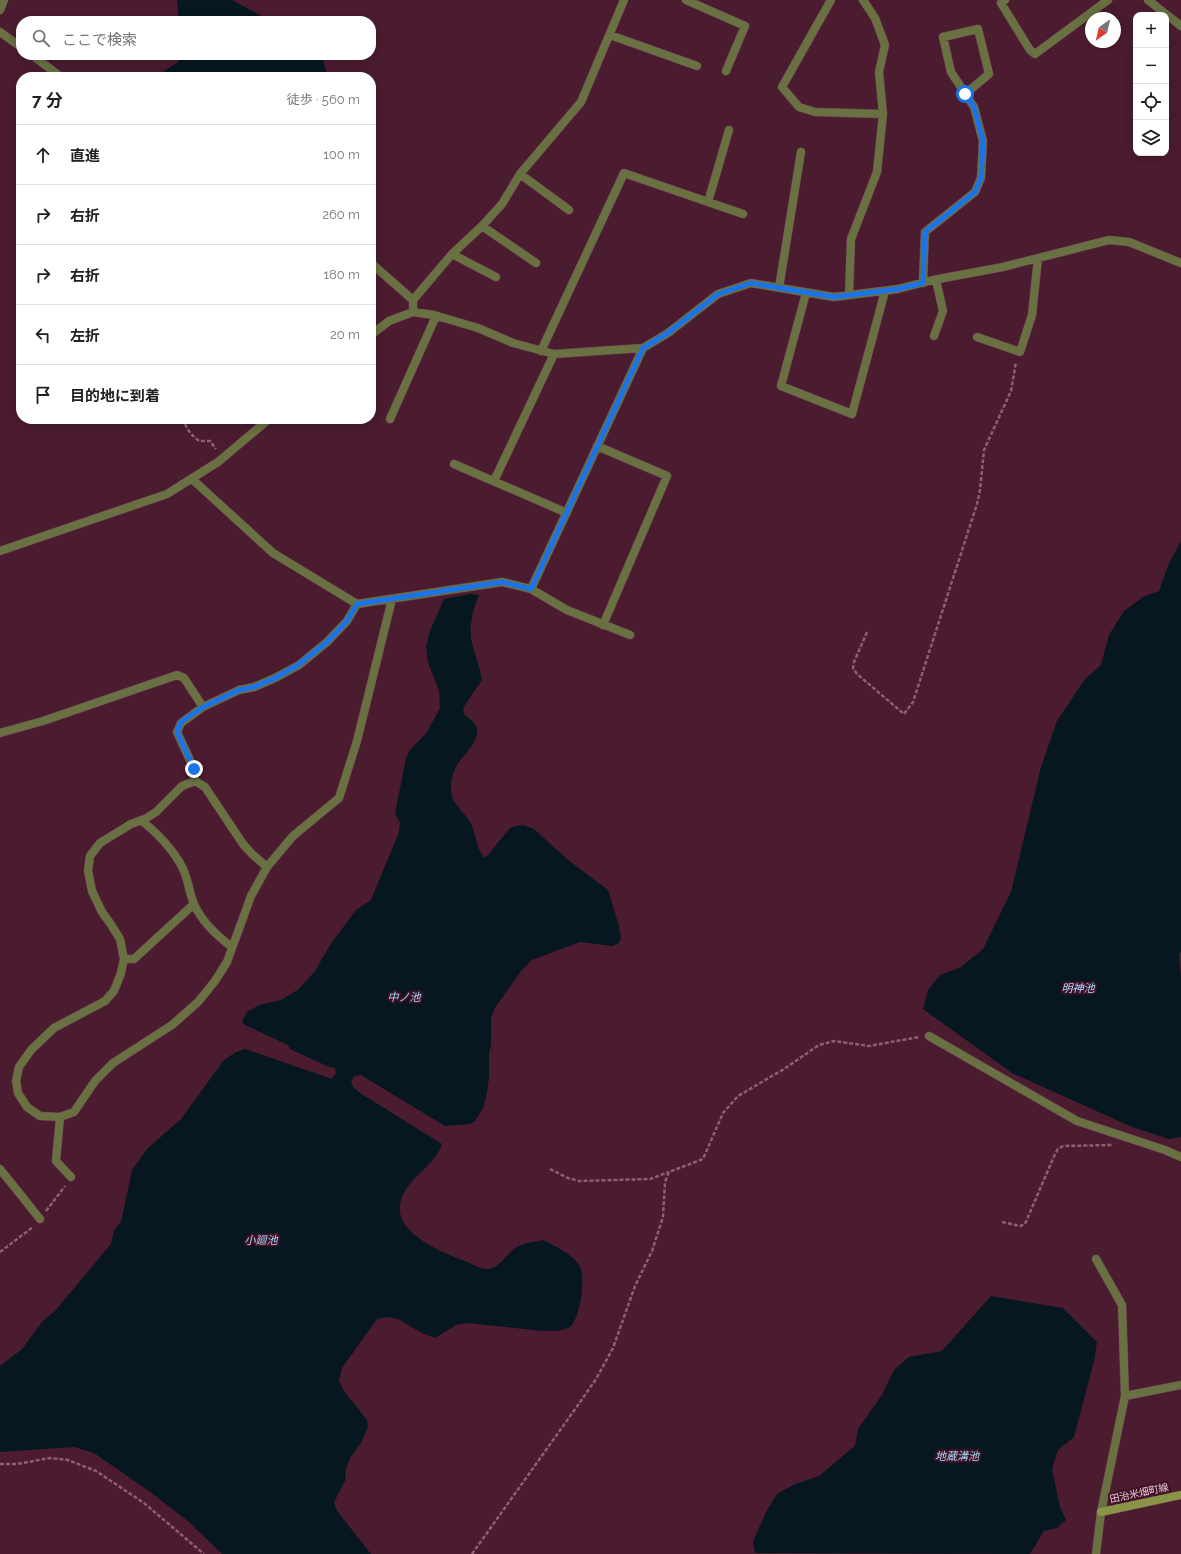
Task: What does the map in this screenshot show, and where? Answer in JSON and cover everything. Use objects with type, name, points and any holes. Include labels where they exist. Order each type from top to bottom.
[{"type":"street","points":[[0,10],[4,0]]},
{"type":"street","points":[[413,312],[413,300],[452,254],[482,226],[502,204],[520,174],[581,102],[624,0]]},
{"type":"street","points":[[686,0],[745,26],[726,71]]},
{"type":"street","points":[[831,0],[782,87],[800,107],[815,112],[883,114]]},
{"type":"street","points":[[849,295],[851,239],[877,172],[883,114],[879,72],[885,45],[876,18],[863,0]]},
{"type":"street","points":[[1005,0],[1001,3],[1030,50],[1035,54],[1108,0]]},
{"type":"street","points":[[1148,0],[1181,26]]},
{"type":"street","points":[[923,283],[925,232],[975,192],[981,178],[983,141],[974,107],[965,94],[951,72],[943,37],[978,29],[989,74],[965,94]]},
{"type":"street","points":[[0,32],[16,43]]},
{"type":"street","points":[[610,35],[697,66]]},
{"type":"street","points":[[39,60],[54,72]]},
{"type":"street","points":[[708,202],[729,130]]},
{"type":"street","points":[[779,288],[801,152]]},
{"type":"street","points":[[541,351],[624,173],[743,214]]},
{"type":"street","points":[[520,174],[568,210]]},
{"type":"street","points":[[482,226],[536,263]]},
{"type":"street","points":[[376,331],[389,321],[413,312],[436,316],[478,328],[513,343],[554,354],[643,348],[668,333],[718,294],[751,283],[834,297],[885,291],[1003,267],[1109,240],[1129,242],[1181,263]]},
{"type":"street","points":[[452,254],[496,277]]},
{"type":"street","points":[[977,337],[1020,352],[1032,315],[1038,258]]},
{"type":"street","points":[[376,267],[413,300]]},
{"type":"street","points":[[934,336],[943,311],[936,280]]},
{"type":"street","points":[[806,293],[781,386],[852,414],[885,291]]},
{"type":"street","points":[[390,419],[436,316]]},
{"type":"street","points":[[531,589],[643,348]]},
{"type":"street","points":[[494,481],[554,354]]},
{"type":"street","points":[[0,551],[167,494],[222,458],[263,424]]},
{"type":"street","points":[[597,446],[667,476],[603,625]]},
{"type":"street","points":[[454,464],[567,513]]},
{"type":"street","points":[[192,479],[273,553],[357,604],[502,582],[531,589],[567,610],[630,635]]},
{"type":"street","points":[[195,781],[182,786],[156,812],[114,833],[100,843],[90,856],[88,871],[92,891],[102,912],[120,940],[124,959],[121,973],[114,991],[105,1001],[54,1028],[31,1050],[19,1067],[16,1081],[18,1093],[27,1107],[40,1116],[60,1117],[74,1112],[95,1081],[113,1063],[172,1025],[198,1002],[215,981],[227,962],[251,896],[267,867],[293,836],[339,798],[357,741],[392,599]]},
{"type":"street","points":[[195,781],[194,769],[177,732],[181,722],[203,707],[239,690],[254,687],[275,678],[298,665],[327,642],[347,621],[357,604]]},
{"type":"street","points":[[0,733],[43,721],[177,675],[184,678],[203,707]]},
{"type":"street","points":[[195,781],[205,787],[243,844],[267,867]]},
{"type":"street","points":[[141,820],[155,831],[180,863],[188,879],[194,904],[205,921],[217,935],[232,947]]},
{"type":"street","points":[[124,959],[134,959],[194,904]]},
{"type":"street","points":[[929,1036],[1077,1121],[1165,1150],[1181,1157]]},
{"type":"street","points":[[60,1117],[56,1161],[71,1177]]},
{"type":"street","points":[[0,1169],[40,1219]]},
{"type":"street","points":[[1096,1259],[1122,1305],[1125,1396],[1101,1512],[1096,1554]]},
{"type":"street","points":[[1125,1396],[1181,1385]]},
{"type":"street","name":"田治米畑町線","points":[[1101,1512],[1181,1495]]},
{"type":"path","points":[[866,632],[853,668],[857,674],[904,714],[913,702],[977,504],[984,450],[1011,391],[1014,366],[1020,352]]},
{"type":"path","points":[[185,424],[190,433],[199,441],[210,441],[222,458]]},
{"type":"path","points":[[550,1169],[568,1178],[579,1181],[650,1179],[703,1159],[723,1113],[738,1096],[784,1069],[819,1045],[834,1041],[869,1046],[929,1036]]},
{"type":"path","points":[[1002,1222],[1020,1226],[1025,1224],[1058,1149],[1063,1146],[1118,1145]]},
{"type":"path","points":[[472,1554],[596,1379],[613,1348],[635,1286],[652,1251],[663,1217],[665,1182],[669,1172]]},
{"type":"path","points":[[0,1464],[17,1464],[50,1458],[68,1460],[96,1471],[144,1502],[204,1554]]},
{"type":"water","points":[[177,0],[232,0],[262,16],[179,16]]},
{"type":"water","points":[[178,60],[323,60],[326,70],[325,72],[163,72],[178,62]]},
{"type":"water","name":"明神池","points":[[1181,541],[1181,952],[1179,955],[1181,977],[1181,1137],[1169,1139],[1132,1127],[1012,1073],[923,1009],[928,990],[940,975],[961,967],[983,949],[1011,892],[1041,767],[1057,721],[1085,679],[1101,665],[1109,635],[1124,611],[1143,597],[1159,591],[1169,563]]},
{"type":"water","name":"小廻池","points":[[470,594],[479,595],[473,612],[471,637],[482,680],[463,708],[464,714],[475,724],[477,735],[475,741],[456,767],[451,782],[452,796],[459,808],[468,818],[483,857],[487,856],[510,828],[523,825],[534,829],[568,860],[608,890],[619,926],[621,938],[619,943],[612,946],[580,942],[532,960],[521,971],[495,1008],[491,1018],[489,1078],[486,1098],[483,1108],[475,1121],[470,1124],[445,1126],[361,1075],[354,1076],[351,1082],[354,1088],[360,1093],[442,1144],[433,1159],[409,1185],[401,1200],[400,1211],[403,1222],[410,1231],[430,1245],[485,1269],[495,1267],[517,1247],[543,1240],[569,1255],[580,1267],[582,1273],[582,1290],[579,1309],[572,1324],[568,1328],[562,1330],[543,1331],[468,1323],[456,1325],[435,1338],[422,1333],[398,1319],[387,1317],[377,1319],[342,1368],[339,1381],[344,1391],[367,1420],[368,1427],[361,1443],[350,1458],[346,1469],[345,1481],[334,1502],[337,1511],[371,1554],[222,1554],[189,1522],[149,1491],[94,1453],[74,1447],[0,1452],[0,1366],[22,1349],[42,1322],[55,1311],[111,1244],[114,1230],[121,1222],[132,1170],[147,1149],[181,1119],[224,1060],[236,1052],[245,1049],[332,1079],[336,1073],[335,1068],[329,1067],[290,1049],[288,1045],[245,1025],[242,1021],[247,1012],[259,1005],[281,1000],[299,989],[315,971],[330,945],[356,910],[371,900],[399,832],[400,822],[395,814],[406,758],[410,750],[427,732],[440,708],[439,691],[428,662],[426,646],[430,631],[444,599]]},
{"type":"water","name":"地蔵溝池","points":[[991,1296],[1063,1308],[1097,1342],[1094,1361],[1074,1437],[1058,1450],[1052,1469],[1060,1507],[1066,1520],[1057,1528],[1044,1531],[1030,1554],[755,1553],[753,1541],[767,1510],[777,1494],[795,1484],[819,1476],[855,1446],[858,1429],[882,1395],[894,1370],[909,1357],[942,1351]]},
{"type":"route","points":[[194,769],[177,732],[181,722],[203,707],[239,690],[254,687],[275,678],[298,665],[327,642],[347,621],[357,604],[502,582],[531,589],[643,348],[668,333],[718,294],[751,283],[834,297],[898,289],[923,283],[925,232],[975,192],[981,178],[983,141],[974,107],[965,94]]},
{"type":"water label","name":"中ノ池","points":[[404,997]]}]
